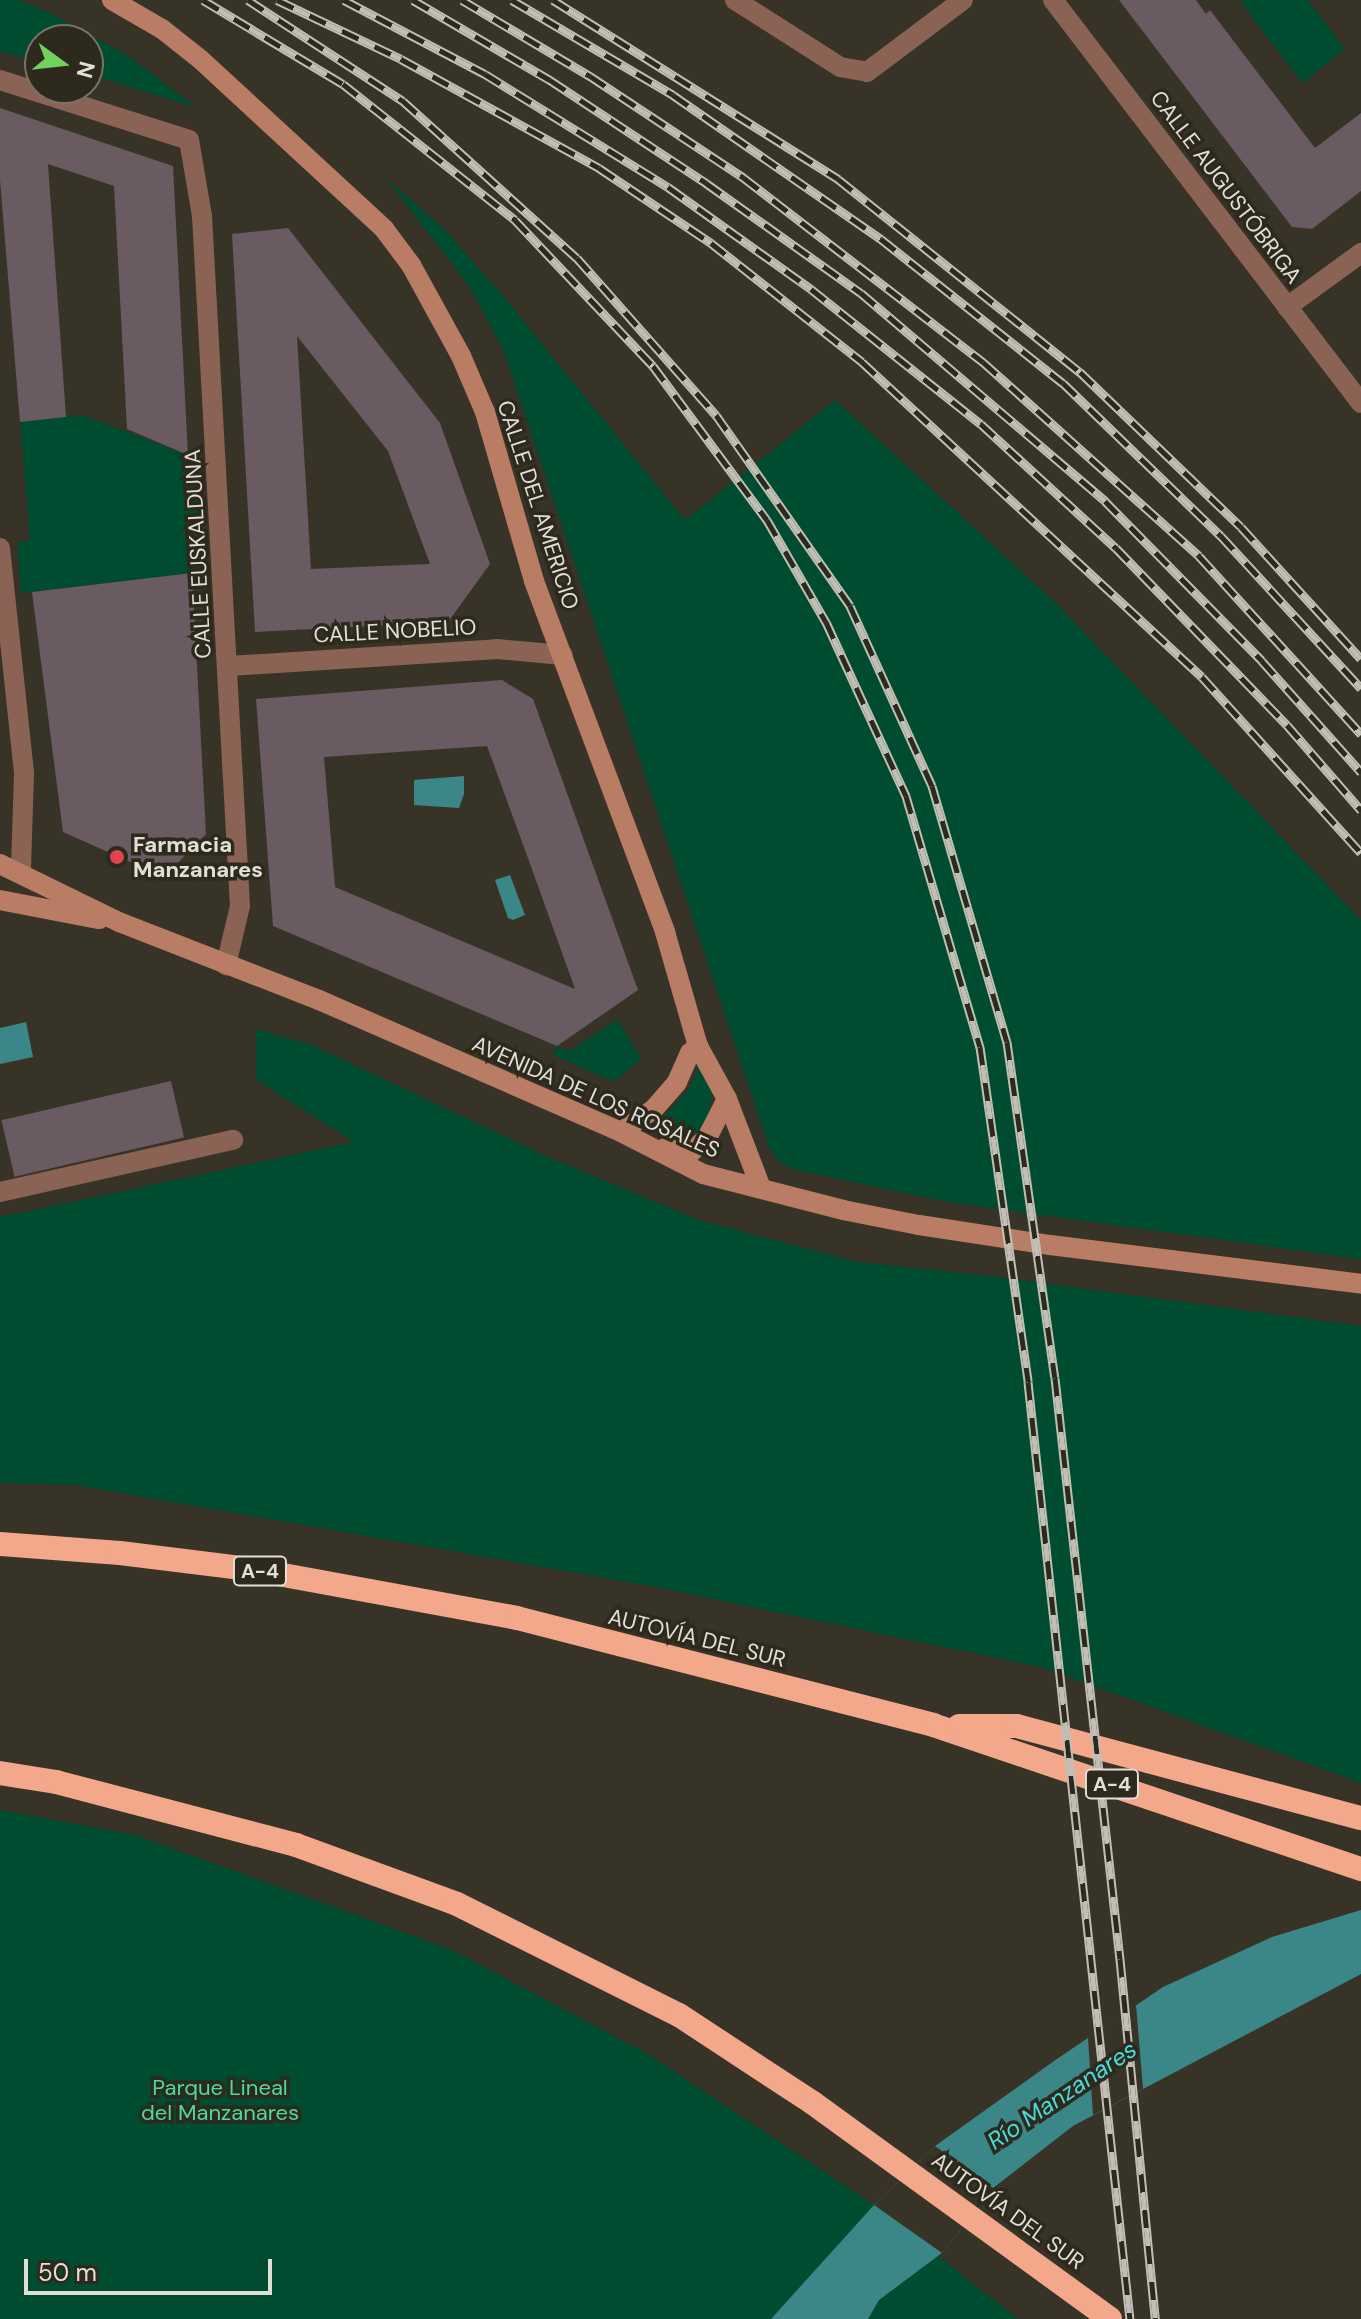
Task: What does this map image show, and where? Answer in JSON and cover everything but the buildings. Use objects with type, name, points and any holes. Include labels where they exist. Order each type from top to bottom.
[{"type":"highway","name":"AUTOVÍA DEL SUR","points":[[0,1544],[120,1553],[256,1570],[517,1618],[933,1725],[1291,1842],[1361,1869]]},
{"type":"highway","points":[[933,1725],[1017,1726],[1303,1800],[1361,1818]]},
{"type":"highway","name":"AUTOVÍA DEL SUR","points":[[0,1773],[56,1782],[296,1845],[457,1904],[679,2015],[813,2103],[1068,2285],[1101,2314]]},
{"type":"street","name":"CALLE DEL AMERICIO","points":[[112,0],[162,29],[220,78],[384,229],[411,265],[461,356],[485,412],[534,581],[665,932],[698,1046],[727,1099],[761,1188]]},
{"type":"street","points":[[735,0],[840,67],[867,72],[963,0]]},
{"type":"street","name":"CALLE AUGUSTÓBRIGA","points":[[1053,0],[1361,403]]},
{"type":"street","name":"CALLE EUSKALDUNA","points":[[0,80],[189,140],[202,216],[240,906],[226,965]]},
{"type":"street","points":[[1287,307],[1361,253]]},
{"type":"street","points":[[0,548],[24,773],[21,871]]},
{"type":"street","name":"CALLE NOBELIO","points":[[229,666],[497,649],[563,655]]},
{"type":"street","name":"AVENIDA DE LOS ROSALES","points":[[0,864],[21,871],[119,922],[319,1000],[630,1137],[703,1174],[843,1210],[919,1225],[1050,1245],[1361,1284]]},
{"type":"street","name":"AVENIDA DE LOS ROSALES","points":[[0,900],[119,922]]},
{"type":"street","points":[[698,1046],[690,1053],[677,1082],[630,1137],[689,1154],[707,1138],[727,1099]]},
{"type":"street","points":[[0,1192],[233,1140]]},
{"type":"green space","points":[[0,0],[18,0],[70,24],[24,24],[24,58],[0,52]]},
{"type":"green space","points":[[1308,0],[1345,49],[1302,83],[1241,2]]},
{"type":"green space","points":[[104,42],[127,55],[197,108],[104,79]]},
{"type":"green space","points":[[386,178],[444,229],[500,292],[685,520],[835,400],[1055,602],[1361,920],[1361,1259],[948,1202],[792,1169],[778,1161],[769,1147],[503,349],[469,286]]},
{"type":"green space","points":[[82,415],[196,458],[202,572],[21,593],[17,542],[30,540],[20,422]]},
{"type":"green space","points":[[617,1019],[642,1059],[616,1080],[606,1079],[553,1055],[557,1046],[570,1051]]},
{"type":"green space","points":[[256,1029],[312,1045],[555,1160],[699,1220],[857,1262],[982,1275],[1361,1326],[1361,1783],[1044,1668],[656,1587],[76,1485],[0,1483],[0,1217],[354,1142],[256,1080]]},
{"type":"green space","points":[[701,1061],[712,1092],[707,1124],[694,1135],[675,1136],[649,1125],[666,1114],[689,1089]]},
{"type":"green space","name":"Parque Lineal del Manzanares","points":[[0,1810],[135,1835],[450,1949],[648,2054],[874,2205],[1018,2319],[0,2319]]},
{"type":"water","points":[[464,776],[464,794],[459,808],[414,805],[414,780]]},
{"type":"water","points":[[510,875],[525,915],[513,920],[508,918],[495,880]]},
{"type":"water","points":[[26,1022],[33,1057],[0,1064],[0,1028]]},
{"type":"water","name":"Río Manzanares","points":[[1361,1910],[1361,1974],[1073,2126],[993,2188],[942,2253],[879,2300],[868,2319],[771,2319],[874,2205],[935,2146],[1054,2061],[1163,1987],[1272,1937]]},
{"type":"pier","points":[[1136,2005],[1143,2089],[1093,2115],[1088,2038]]},
{"type":"pier","points":[[935,2146],[993,2188],[942,2253],[874,2205]]},
{"type":"railway","points":[[203,0],[343,84],[515,220],[653,366],[767,520],[826,622],[906,796],[980,1047],[1028,1382],[1130,2319]]},
{"type":"railway","points":[[248,0],[403,101],[577,258],[716,415],[850,606],[932,786],[1007,1042],[1055,1378],[1120,1959],[1155,2319]]},
{"type":"railway","points":[[277,0],[401,59],[599,168],[711,243],[862,362],[1202,677],[1361,853]]},
{"type":"railway","points":[[344,0],[485,74],[668,187],[811,289],[981,424],[1116,548],[1287,725],[1361,810]]},
{"type":"railway","points":[[413,0],[550,80],[706,183],[861,293],[1105,501],[1262,661],[1361,772]]},
{"type":"railway","points":[[462,0],[590,76],[744,178],[983,362],[1199,556],[1361,734]]},
{"type":"railway","points":[[512,0],[673,95],[881,239],[1063,383],[1221,536],[1361,688]]},
{"type":"railway","points":[[553,0],[838,179],[1080,372],[1241,527],[1361,659]]},
{"type":"place","name":"Farmacia Manzanares","points":[[117,857]]}]
